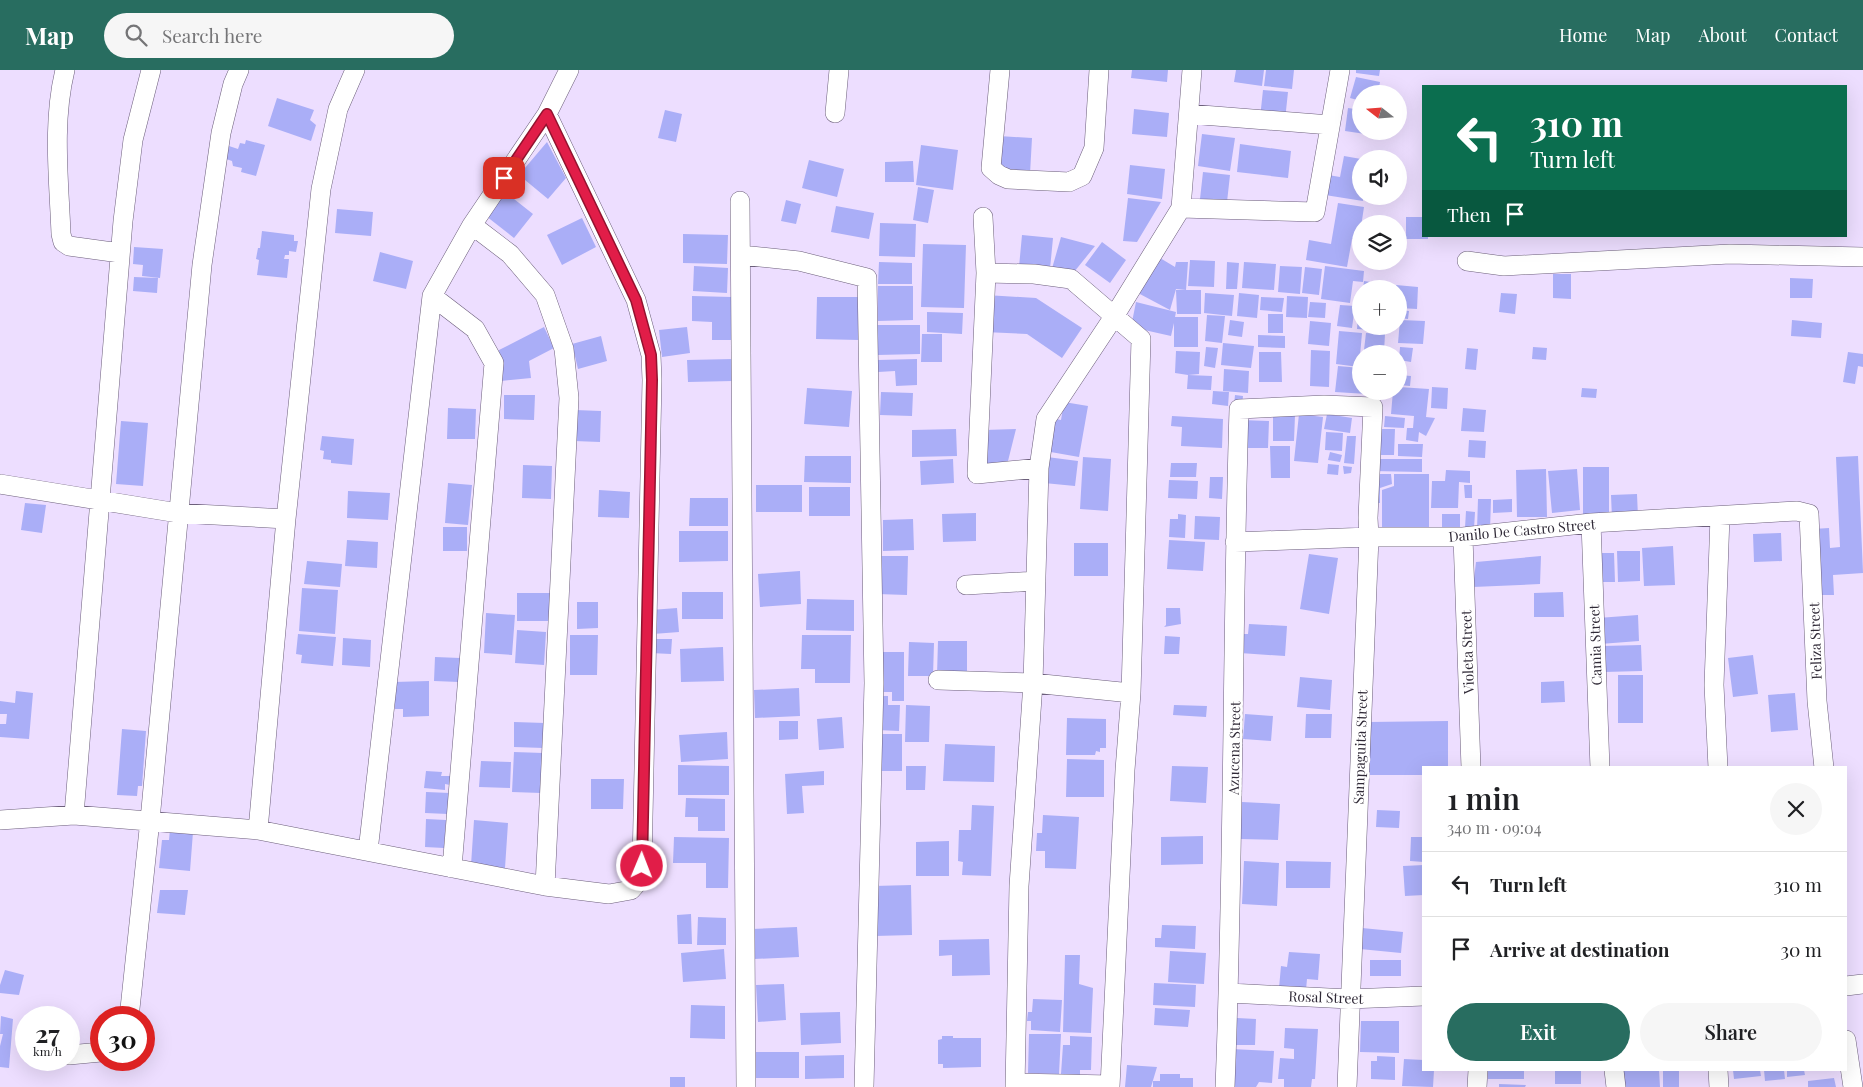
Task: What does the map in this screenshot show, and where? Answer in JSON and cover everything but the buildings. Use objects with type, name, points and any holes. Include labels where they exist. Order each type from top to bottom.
[{"type":"street","points":[[64,70],[57,144],[61,234],[63,242],[69,246],[120,253]]},
{"type":"street","points":[[74,815],[120,253],[133,140],[151,70]]},
{"type":"street","points":[[130,1006],[150,820],[202,265],[221,133],[233,84],[239,70]]},
{"type":"street","points":[[258,830],[286,519],[321,189],[338,109],[355,70]]},
{"type":"street","points":[[368,851],[432,296],[472,225],[547,114],[570,70]]},
{"type":"street","points":[[835,113],[839,70]]},
{"type":"street","points":[[1000,70],[991,168],[999,175],[1008,179],[1068,182],[1082,176],[1094,148],[1099,70]]},
{"type":"street","points":[[986,274],[1034,274],[1071,279],[1115,315],[1141,339],[1131,693],[1125,770],[1110,1086],[1015,1085],[1019,886],[1033,682],[1039,468],[1046,419],[1115,315],[1181,208],[1192,70]]},
{"type":"street","points":[[1181,208],[1315,212],[1340,70]]},
{"type":"street","points":[[0,820],[74,815],[258,830],[545,886],[609,894],[632,890],[638,882],[642,866],[651,355],[636,300],[547,114]]},
{"type":"street","points":[[1189,114],[1330,125]]},
{"type":"street","points":[[740,201],[746,1087]]},
{"type":"street","points":[[983,217],[986,274],[977,474],[1039,468]]},
{"type":"street","points":[[472,225],[510,254],[545,295],[564,349],[570,398],[545,886]]},
{"type":"street","points":[[1467,261],[1504,266],[1730,254],[1863,257]]},
{"type":"street","points":[[741,255],[799,261],[866,278],[874,684],[864,1087]]},
{"type":"street","points":[[432,296],[475,329],[494,363],[452,868]]},
{"type":"street","name":"Sampaguita Street","points":[[1239,409],[1324,405],[1373,407],[1347,1087]]},
{"type":"street","name":"Azucena Street","points":[[1225,1087],[1229,993],[1235,696],[1235,542],[1239,409]]},
{"type":"street","points":[[0,484],[178,513],[286,519]]},
{"type":"street","name":"Danilo De Castro Street","points":[[1235,542],[1369,537],[1463,537],[1591,523],[1797,511],[1809,514]]},
{"type":"street","name":"Feliza Street","points":[[1809,514],[1817,701],[1824,766]]},
{"type":"street","points":[[1718,766],[1714,685],[1720,516]]},
{"type":"street","name":"Camia Street","points":[[1591,523],[1600,766]]},
{"type":"street","name":"Violeta Street","points":[[1463,537],[1471,766]]},
{"type":"street","points":[[966,585],[1036,581]]},
{"type":"street","points":[[938,680],[1033,682],[1131,693]]},
{"type":"street","points":[[1847,986],[1863,984]]},
{"type":"street","name":"Rosal Street","points":[[1229,993],[1349,999],[1422,996]]},
{"type":"street","points":[[1847,1047],[1853,1087]]},
{"type":"street","points":[[1477,1087],[1478,1071]]},
{"type":"street","points":[[1614,1071],[1616,1087]]},
{"type":"street","points":[[1718,1071],[1719,1087]]},
{"type":"route","points":[[504,178],[547,114],[636,300],[651,355],[642,866]]}]
